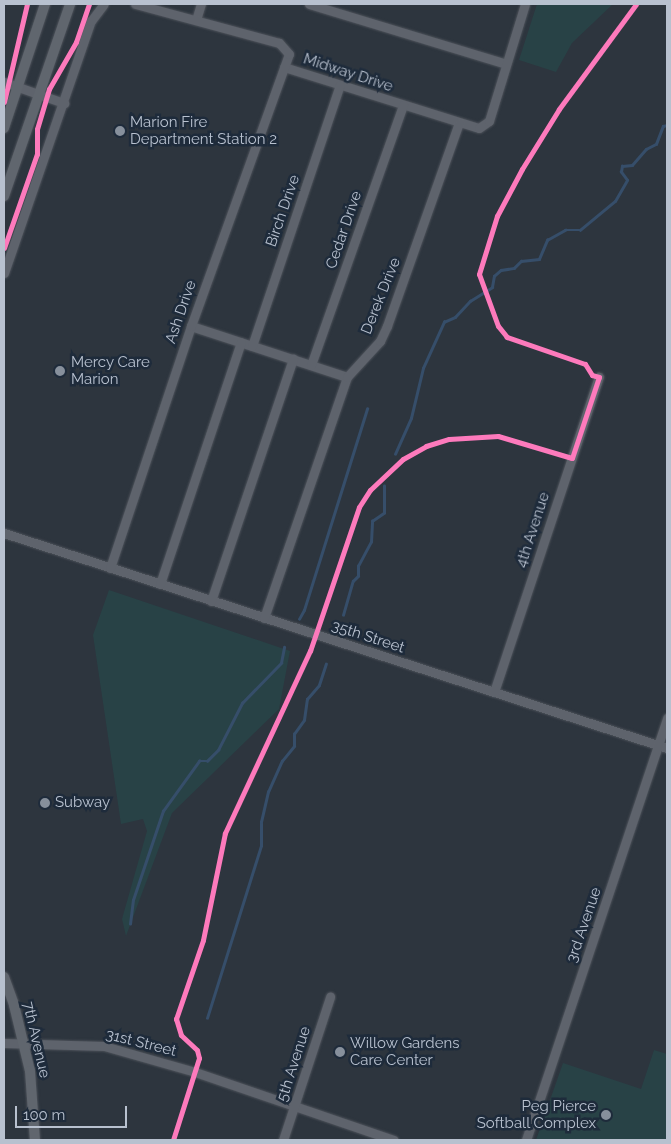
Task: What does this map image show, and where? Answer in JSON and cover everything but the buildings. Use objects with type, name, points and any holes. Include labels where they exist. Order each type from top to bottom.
[{"type":"main road","points":[[4,128],[45,4]]},
{"type":"main road","points":[[4,196],[70,4]]},
{"type":"main road","name":"7th Avenue","points":[[4,977],[24,1043],[34,1106],[35,1140]]},
{"type":"street","points":[[4,273],[91,21],[104,4]]},
{"type":"street","name":"Midway Drive","points":[[135,4],[279,43],[289,54],[284,67],[459,123]]},
{"type":"street","points":[[196,20],[201,4]]},
{"type":"street","points":[[309,4],[506,64]]},
{"type":"street","points":[[459,123],[479,128],[489,121],[525,4]]},
{"type":"street","name":"Ash Drive","points":[[110,568],[191,326],[284,67]]},
{"type":"street","points":[[4,82],[64,103]]},
{"type":"street","name":"Birch Drive","points":[[252,346],[340,85]]},
{"type":"street","name":"Cedar Drive","points":[[311,365],[403,105]]},
{"type":"street","name":"Derek Drive","points":[[264,618],[347,377],[380,341],[387,326],[459,123]]},
{"type":"street","points":[[191,326],[347,377]]},
{"type":"street","points":[[160,584],[241,342]]},
{"type":"street","points":[[211,601],[293,359]]},
{"type":"street","name":"4th Avenue","points":[[494,692],[599,377]]},
{"type":"street","name":"35th Street","points":[[4,533],[663,747]]},
{"type":"street","name":"3rd Avenue","points":[[526,1140],[663,747],[667,718]]},
{"type":"street","name":"5th Avenue","points":[[283,1140],[330,996]]},
{"type":"street","name":"31st Street","points":[[4,1044],[104,1046],[175,1066],[294,1108],[394,1140]]},
{"type":"green space","points":[[537,4],[613,4],[572,43],[556,72],[519,60]]},
{"type":"green space","points":[[109,590],[290,651],[279,709],[172,813],[126,936],[122,919],[147,831],[143,819],[121,824],[93,635]]},
{"type":"green space","name":"Peg Pierce Softball Complex","points":[[654,1050],[667,1054],[667,1140],[536,1140],[563,1063],[641,1089]]},
{"type":"waterway","points":[[395,454],[411,418],[423,368],[444,322],[455,317],[470,301],[492,287],[494,276],[501,270],[514,268],[521,261],[539,259],[547,240],[565,230],[580,230],[615,201],[627,180],[621,172],[622,166],[632,165],[646,149],[656,144],[663,126],[667,125]]},
{"type":"waterway","points":[[299,619],[304,610],[367,409]]},
{"type":"waterway","points":[[343,615],[353,581],[358,576],[358,566],[371,542],[372,521],[384,513],[384,486]]},
{"type":"waterway","points":[[130,924],[133,900],[163,811],[199,761],[207,761],[218,750],[242,703],[281,663],[284,647]]},
{"type":"waterway","points":[[207,1018],[261,846],[261,822],[268,792],[282,761],[294,746],[294,734],[304,720],[307,699],[319,685],[326,664]]},
{"type":"cycle path","points":[[4,102],[27,4]]},
{"type":"cycle path","points":[[4,248],[37,154],[37,129],[49,89],[76,42],[89,4]]},
{"type":"cycle path","points":[[173,1140],[199,1058],[197,1050],[181,1035],[176,1019],[203,940],[225,833],[310,651],[359,507],[370,490],[403,459],[426,446],[449,439],[498,436],[572,458],[599,377],[592,375],[585,364],[507,337],[498,326],[479,274],[497,216],[522,169],[559,109],[636,4]]},
{"type":"place","name":"Marion Fire Department Station 2","points":[[120,131]]},
{"type":"place","name":"Mercy Care Marion","points":[[60,371]]},
{"type":"place","name":"Subway","points":[[45,803]]},
{"type":"place","name":"Willow Gardens Care Center","points":[[340,1052]]},
{"type":"place","name":"Peg Pierce Softball Complex","points":[[606,1115]]}]
